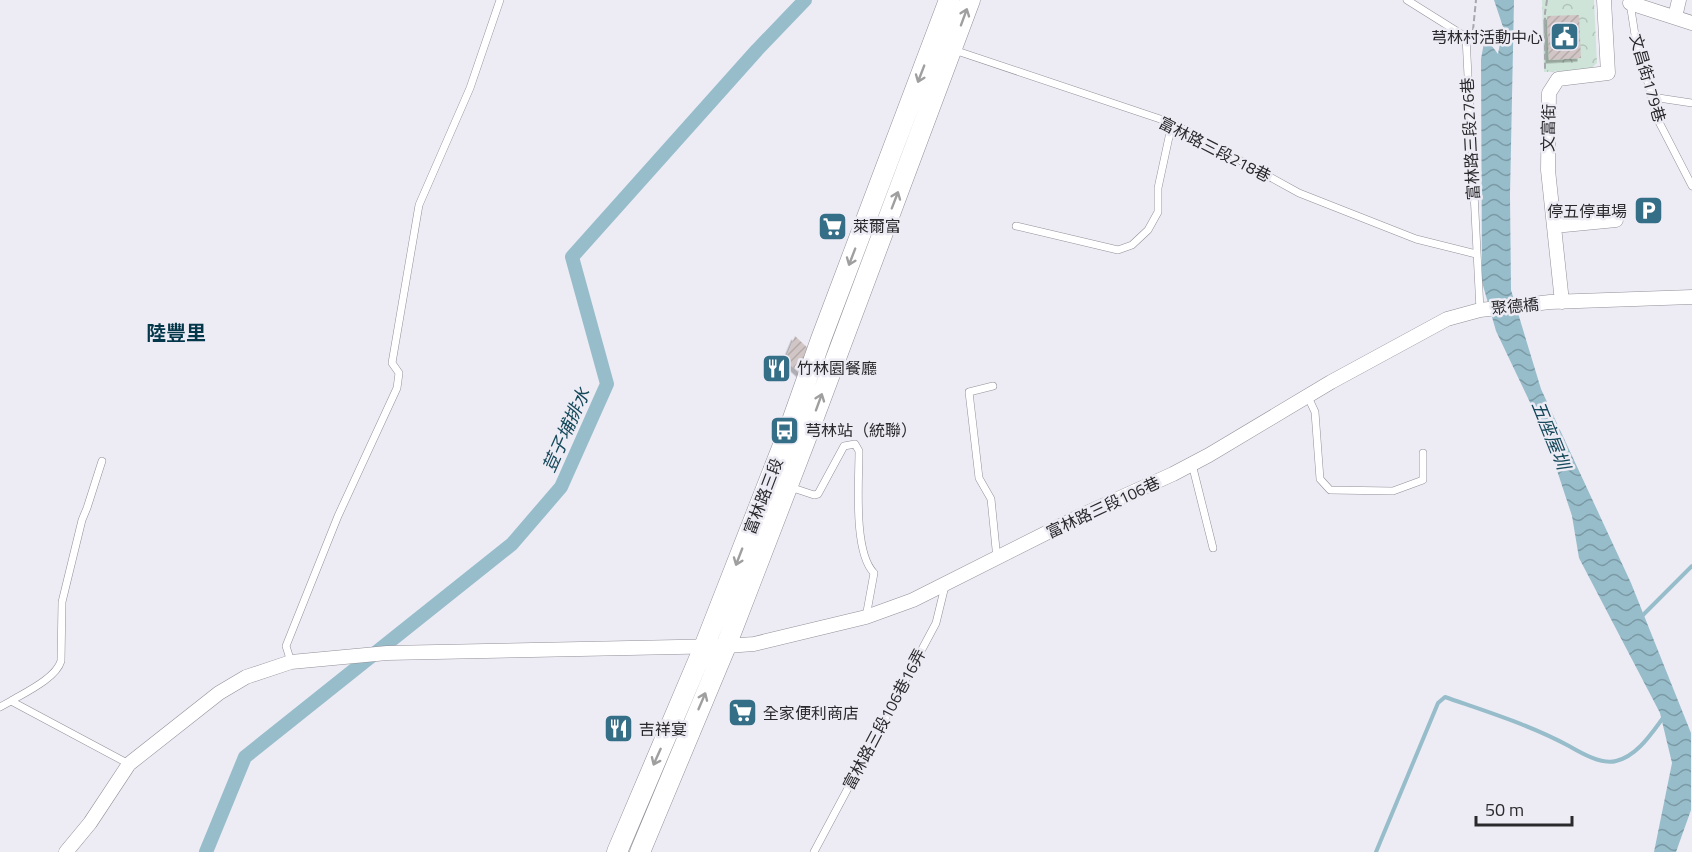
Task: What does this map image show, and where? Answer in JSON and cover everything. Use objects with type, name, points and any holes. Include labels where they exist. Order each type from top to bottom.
[{"type":"main road","name":"富林路三段","points":[[640,852],[726,646],[788,486],[796,438],[821,339],[949,0]]},
{"type":"main road","name":"富林路三段","points":[[617,852],[796,438],[839,348],[970,0]]},
{"type":"street","points":[[1558,79],[1608,73],[1604,0]]},
{"type":"street","points":[[1675,17],[1679,0]]},
{"type":"street","points":[[1630,2],[1692,22]]},
{"type":"street","name":"文富街","points":[[1556,302],[1554,226],[1548,170],[1549,93],[1558,79]]},
{"type":"street","points":[[1554,226],[1616,220]]},
{"type":"street","points":[[1556,302],[1692,297]]},
{"type":"street","name":"聚德橋","points":[[1480,310],[1556,302]]},
{"type":"street","name":"富林路三段106巷","points":[[66,852],[90,823],[129,764],[219,693],[246,677],[291,662],[387,653],[754,644],[866,617],[912,600],[1080,516],[1192,464],[1331,382],[1447,319],[1480,310]]},
{"type":"street","points":[[821,339],[839,348]]},
{"type":"lane","points":[[291,662],[286,646],[338,516],[397,388],[399,373],[392,363],[419,205],[470,88],[500,0]]},
{"type":"lane","name":"富林路三段276巷","points":[[1407,0],[1466,37],[1480,310]]},
{"type":"lane","name":"文昌街179巷","points":[[1630,2],[1635,35],[1658,120],[1692,186]]},
{"type":"lane","name":"富林路三段218巷","points":[[934,41],[952,50],[1172,123],[1299,193],[1416,239],[1476,254]]},
{"type":"lane","points":[[1652,97],[1692,103]]},
{"type":"lane","points":[[1016,226],[1118,250],[1132,245],[1148,230],[1158,212],[1158,188],[1172,123]]},
{"type":"lane","points":[[993,386],[969,392],[979,478],[991,499],[997,559]]},
{"type":"lane","points":[[1308,397],[1315,412],[1320,479],[1330,490],[1393,491],[1423,480],[1423,453]]},
{"type":"lane","points":[[788,486],[814,495],[818,494],[844,446],[855,444],[859,451],[859,525],[867,566],[874,573],[866,617]]},
{"type":"lane","points":[[0,707],[37,686],[59,669],[62,602],[82,520],[102,461]]},
{"type":"lane","points":[[1192,464],[1213,548]]},
{"type":"lane","name":"富林路三段106巷16弄","points":[[814,852],[936,623],[946,583]]},
{"type":"lane","points":[[11,701],[129,764]]},
{"type":"path","points":[[1547,0],[1545,69],[1558,79]]},
{"type":"green space","points":[[1542,0],[1594,0],[1597,63],[1590,70],[1544,72]]},
{"type":"water","name":"五座屋圳","points":[[1494,0],[1514,0],[1510,195],[1511,290],[1541,389],[1631,583],[1691,733],[1691,810],[1676,852],[1654,852],[1672,763],[1660,713],[1579,558],[1572,516],[1545,434],[1496,331],[1482,282],[1481,59],[1485,37],[1498,54],[1503,27]]},
{"type":"building","name":"芎林村活動中心","points":[[1579,15],[1581,58],[1549,60],[1547,16]]},
{"type":"building","points":[[795,336],[812,352],[803,376],[785,360]]},
{"type":"waterway","name":"荳子埔排水","points":[[206,852],[245,757],[512,544],[561,487],[607,384],[572,257],[757,50],[805,0]]},
{"type":"waterway","points":[[1641,617],[1692,566]]},
{"type":"waterway","points":[[1376,852],[1438,703],[1445,697],[1524,725],[1585,755],[1610,762],[1631,754],[1643,744],[1663,718]]},
{"type":"place","name":"芎林村活動中心","points":[[1564,37]]},
{"type":"place","name":"停五停車場","points":[[1648,211]]},
{"type":"place","name":"萊爾富","points":[[832,226]]},
{"type":"place","name":"竹林園餐廳","points":[[776,368]]},
{"type":"place","name":"芎林站（統聯）","points":[[784,430]]},
{"type":"place","name":"全家便利商店","points":[[742,713]]},
{"type":"place","name":"吉祥宴","points":[[618,729]]},
{"type":"district","name":"陸豐里","points":[[176,332]]}]
